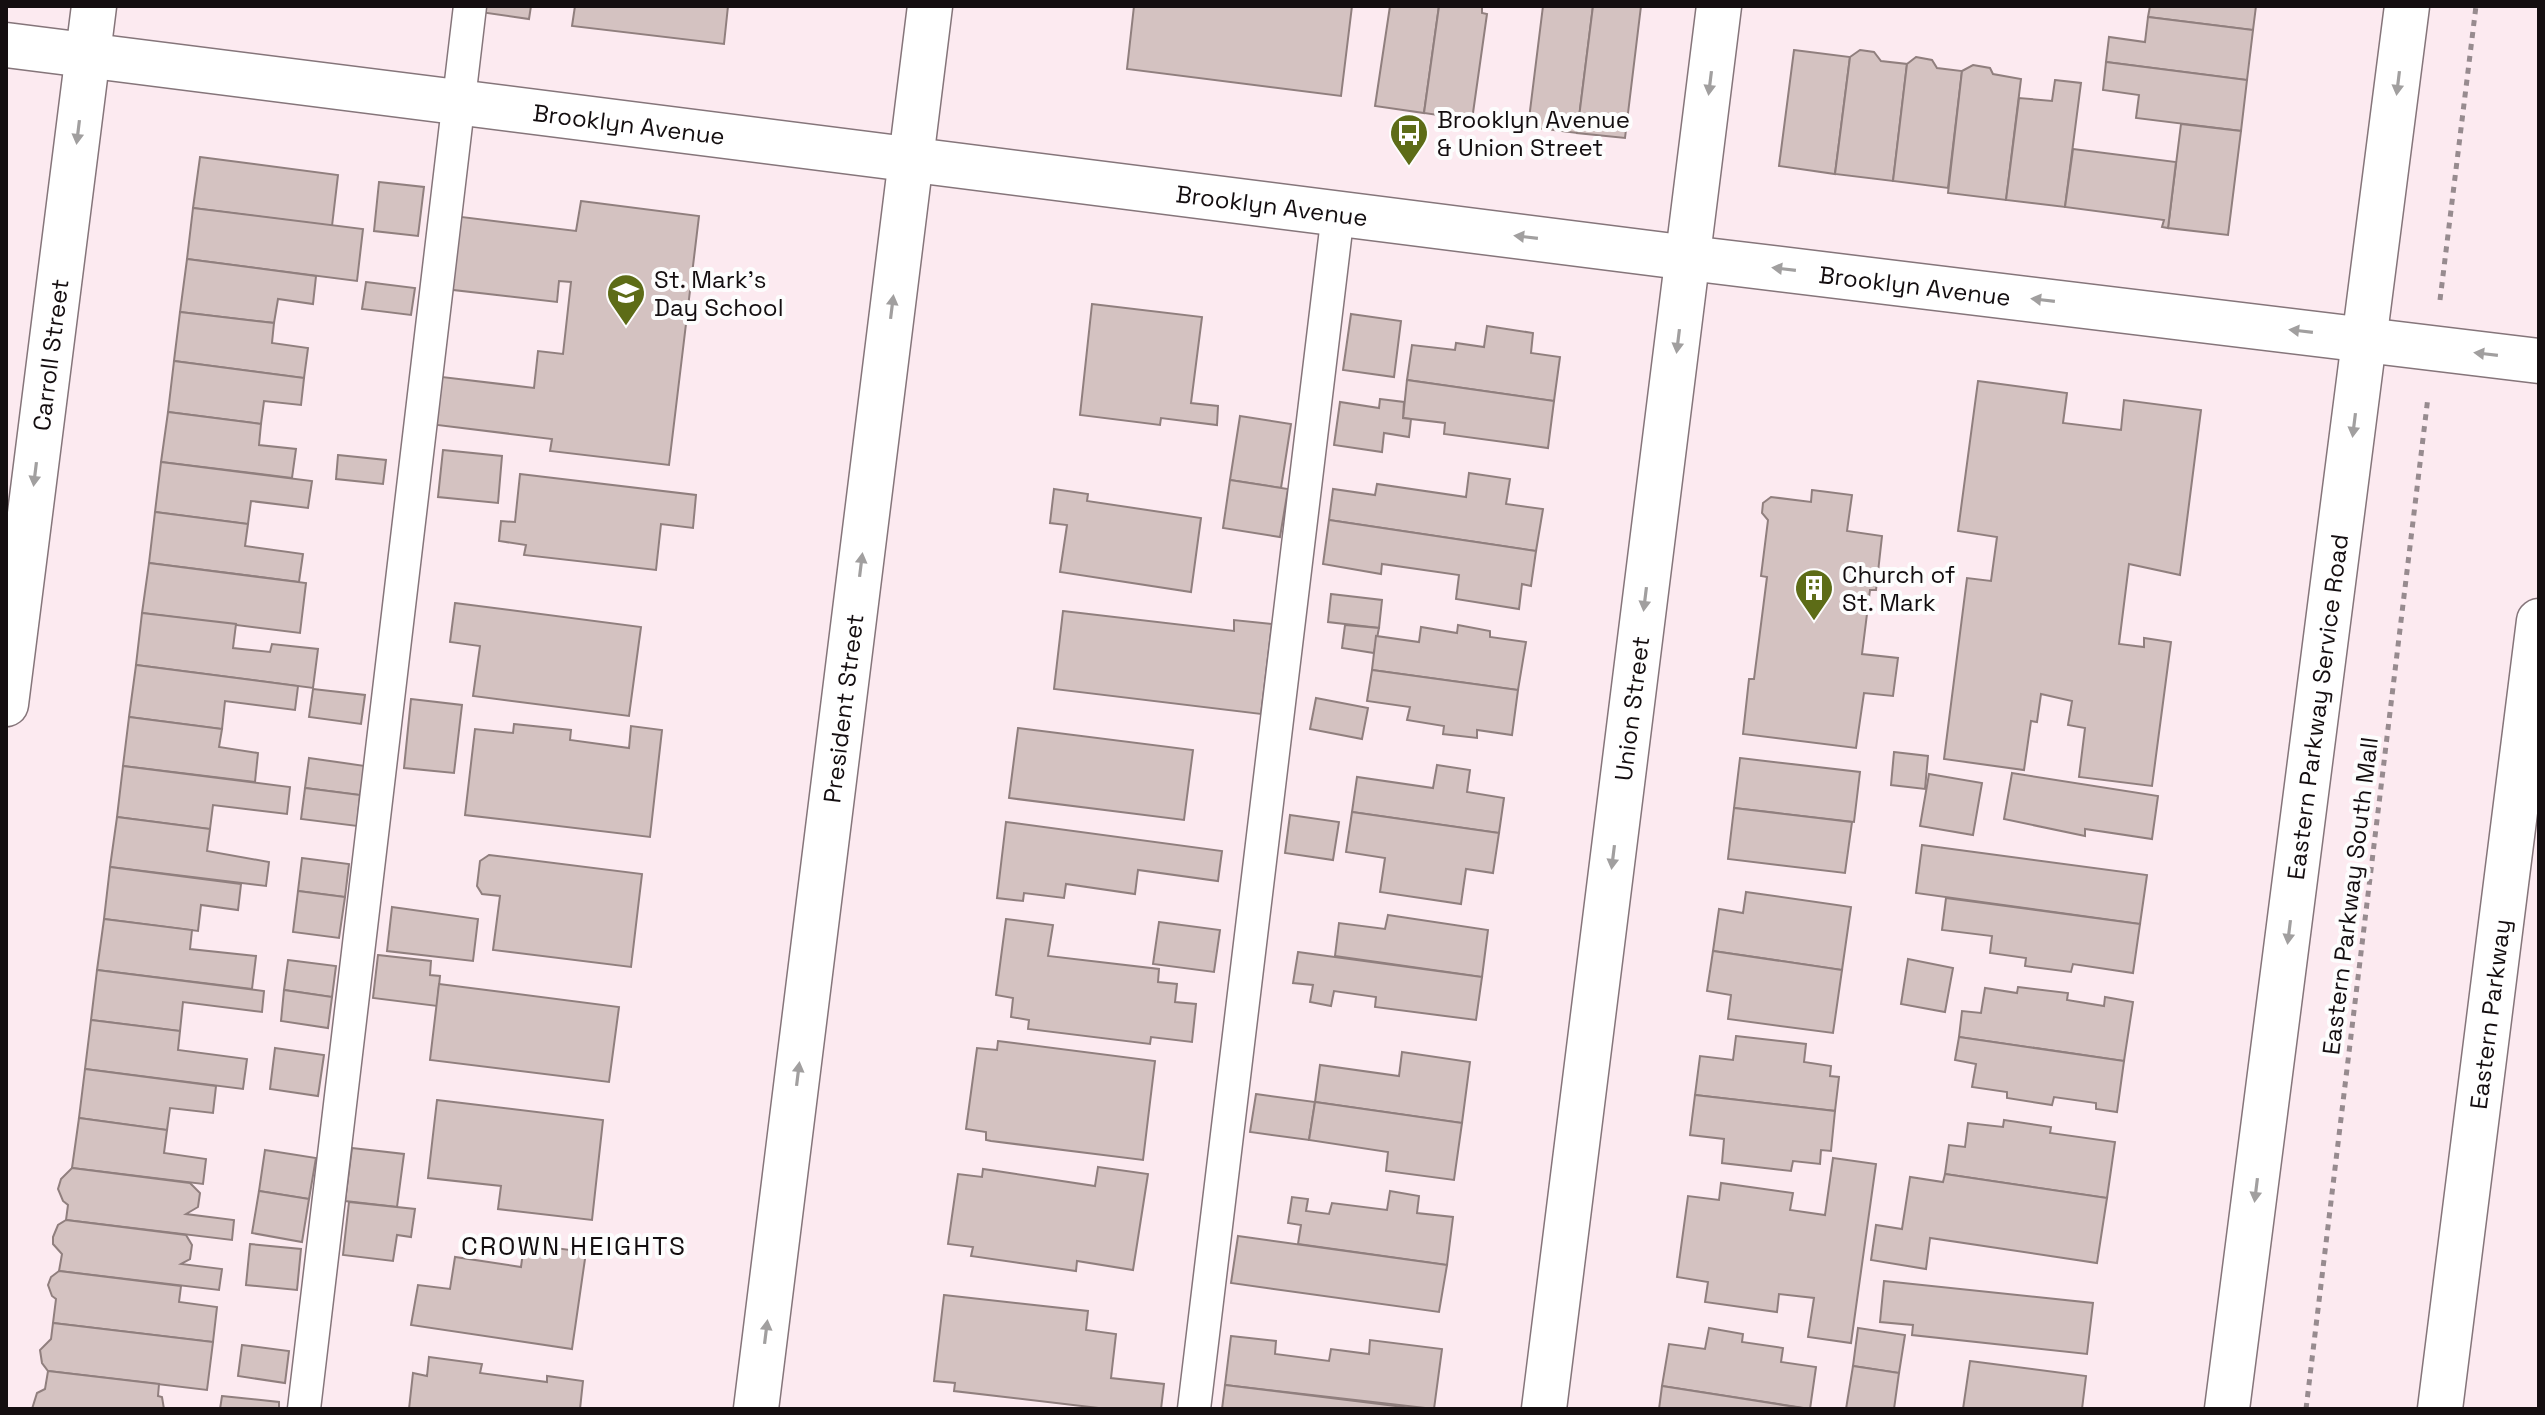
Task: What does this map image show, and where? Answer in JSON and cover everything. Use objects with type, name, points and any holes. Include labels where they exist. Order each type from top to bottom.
[{"type":"street","name":"Carroll Street","points":[[6,704],[94,6]]},
{"type":"street","name":"President Street","points":[[756,1409],[930,6]]},
{"type":"street","name":"Union Street","points":[[1544,1409],[1719,6]]},
{"type":"street","name":"Eastern Parkway Service Road","points":[[2227,1409],[2407,6]]},
{"type":"street","name":"Brooklyn Avenue","points":[[6,45],[1689,258],[2539,361]]},
{"type":"street","name":"Eastern Parkway","points":[[2440,1409],[2539,621]]},
{"type":"lane","points":[[304,1409],[470,6]]},
{"type":"lane","points":[[1194,1409],[1338,213]]},
{"type":"path","points":[[2440,299],[2476,6]]},
{"type":"path","name":"Eastern Parkway South Mall","points":[[2306,1409],[2429,388]]},
{"type":"building","points":[[481,6],[531,6],[529,19],[480,12]]},
{"type":"building","points":[[575,6],[728,6],[724,44],[572,26]]},
{"type":"building","points":[[1134,6],[1352,6],[1341,96],[1127,69]]},
{"type":"building","points":[[1390,6],[1439,6],[1424,113],[1375,106]]},
{"type":"building","points":[[1439,6],[1482,6],[1482,13],[1487,14],[1472,120],[1424,113]]},
{"type":"building","points":[[1543,6],[1593,6],[1577,133],[1528,127]]},
{"type":"building","points":[[1593,6],[1641,6],[1625,138],[1577,133]]},
{"type":"building","points":[[2150,6],[2256,6],[2253,30],[2148,17]]},
{"type":"building","points":[[2148,17],[2253,30],[2247,80],[2106,62],[2109,37],[2145,42]]},
{"type":"building","points":[[1794,50],[1850,57],[1835,174],[1779,166]]},
{"type":"building","points":[[1860,50],[1874,52],[1881,61],[1907,64],[1893,181],[1835,174],[1850,57]]},
{"type":"building","points":[[1916,57],[1932,60],[1937,68],[1962,71],[1948,188],[1893,181],[1907,64]]},
{"type":"building","points":[[2106,62],[2247,80],[2241,131],[2136,118],[2139,95],[2103,90]]},
{"type":"building","points":[[1973,65],[1990,68],[1993,74],[2021,79],[2006,200],[1948,193],[1962,71]]},
{"type":"building","points":[[2055,80],[2081,83],[2065,207],[2006,200],[2019,98],[2052,101]]},
{"type":"building","points":[[2181,124],[2241,131],[2228,235],[2168,228]]},
{"type":"building","points":[[2073,149],[2176,162],[2168,228],[2162,227],[2164,220],[2065,207]]},
{"type":"building","points":[[200,157],[338,175],[332,226],[193,208]]},
{"type":"building","points":[[379,182],[424,187],[418,236],[374,231]]},
{"type":"building","name":"St. Mark's Day School","points":[[581,201],[699,216],[669,465],[550,451],[552,439],[429,424],[434,376],[534,388],[538,351],[563,354],[571,282],[559,281],[557,302],[445,289],[454,216],[576,231]]},
{"type":"building","points":[[193,208],[363,229],[357,281],[187,259]]},
{"type":"building","points":[[187,259],[316,276],[313,304],[278,299],[274,323],[180,312]]},
{"type":"building","points":[[366,282],[415,288],[411,315],[362,309]]},
{"type":"building","points":[[1092,304],[1202,317],[1191,403],[1218,406],[1217,425],[1161,418],[1160,425],[1080,415]]},
{"type":"building","points":[[180,312],[274,323],[272,343],[308,348],[304,378],[174,361]]},
{"type":"building","points":[[1351,314],[1401,321],[1394,377],[1343,370]]},
{"type":"building","points":[[1487,326],[1533,333],[1531,353],[1560,357],[1554,401],[1407,380],[1412,345],[1455,350],[1456,343],[1484,347]]},
{"type":"building","points":[[174,361],[304,378],[301,405],[264,401],[261,424],[168,412]]},
{"type":"building","points":[[1407,380],[1554,401],[1548,448],[1444,434],[1445,423],[1403,418]]},
{"type":"building","points":[[1978,381],[2067,393],[2063,423],[2121,430],[2124,400],[2201,410],[2180,575],[2129,564],[2119,644],[2144,647],[2144,638],[2171,642],[2152,786],[2079,777],[2085,728],[2068,725],[2072,701],[2041,694],[2037,722],[2031,721],[2024,770],[1944,759],[1967,578],[1991,581],[1997,537],[1958,531]]},
{"type":"building","points":[[1380,399],[1404,402],[1403,418],[1411,419],[1409,437],[1384,433],[1382,452],[1334,445],[1340,402],[1379,408]]},
{"type":"building","points":[[168,412],[261,424],[259,445],[296,449],[292,478],[161,462]]},
{"type":"building","points":[[1240,416],[1291,424],[1281,488],[1230,480]]},
{"type":"building","points":[[443,450],[502,456],[498,503],[438,497]]},
{"type":"building","points":[[338,455],[386,460],[383,484],[336,479]]},
{"type":"building","points":[[161,462],[312,481],[308,508],[251,501],[248,524],[155,512]]},
{"type":"building","points":[[1469,473],[1510,479],[1506,504],[1543,509],[1536,551],[1329,520],[1333,489],[1375,495],[1377,484],[1466,497]]},
{"type":"building","points":[[520,474],[696,495],[693,528],[661,524],[656,570],[524,555],[526,545],[499,541],[501,521],[515,522]]},
{"type":"building","points":[[1230,480],[1288,489],[1280,537],[1223,528]]},
{"type":"building","points":[[1054,489],[1088,494],[1087,501],[1201,518],[1191,592],[1060,572],[1067,525],[1050,523]]},
{"type":"building","name":"Church of St. Mark","points":[[1812,490],[1852,495],[1847,531],[1882,536],[1876,590],[1870,590],[1862,654],[1898,658],[1893,696],[1864,693],[1856,748],[1743,734],[1749,679],[1754,679],[1767,577],[1761,576],[1768,520],[1762,513],[1763,503],[1771,497],[1811,502]]},
{"type":"building","points":[[155,512],[248,524],[245,546],[303,554],[299,582],[149,563]]},
{"type":"building","points":[[1329,520],[1536,551],[1531,586],[1522,584],[1519,609],[1456,599],[1459,575],[1382,564],[1381,574],[1323,564]]},
{"type":"building","points":[[149,563],[306,583],[300,633],[142,613]]},
{"type":"building","points":[[1331,594],[1382,600],[1379,628],[1328,622]]},
{"type":"building","points":[[455,603],[641,627],[629,716],[473,696],[480,646],[450,642]]},
{"type":"building","points":[[1063,611],[1234,631],[1234,620],[1272,624],[1261,714],[1054,689]]},
{"type":"building","points":[[142,613],[236,624],[233,648],[270,652],[272,644],[318,649],[313,688],[136,665]]},
{"type":"building","points":[[1345,625],[1379,628],[1374,653],[1342,648]]},
{"type":"building","points":[[1458,625],[1490,631],[1490,637],[1526,642],[1518,690],[1372,670],[1376,636],[1419,642],[1421,627],[1457,633]]},
{"type":"building","points":[[136,665],[298,686],[295,710],[225,701],[222,729],[129,717]]},
{"type":"building","points":[[1372,670],[1518,690],[1512,735],[1477,730],[1477,738],[1443,734],[1444,726],[1407,720],[1410,707],[1367,701]]},
{"type":"building","points":[[313,689],[365,695],[361,724],[309,717]]},
{"type":"building","points":[[1316,698],[1368,708],[1362,739],[1310,729]]},
{"type":"building","points":[[411,699],[462,705],[454,773],[404,768]]},
{"type":"building","points":[[129,717],[222,729],[219,747],[258,753],[255,782],[123,766]]},
{"type":"building","points":[[514,724],[571,730],[570,740],[629,748],[631,726],[662,730],[650,837],[465,815],[475,729],[513,733]]},
{"type":"building","points":[[1018,728],[1193,750],[1184,820],[1009,798]]},
{"type":"building","points":[[1894,752],[1928,756],[1925,789],[1891,785]]},
{"type":"building","points":[[309,758],[365,766],[360,795],[305,788]]},
{"type":"building","points":[[1740,758],[1860,772],[1854,822],[1734,808]]},
{"type":"building","points":[[1437,765],[1470,770],[1467,792],[1504,798],[1499,833],[1352,812],[1357,777],[1433,788]]},
{"type":"building","points":[[123,766],[290,787],[287,814],[213,805],[210,829],[117,817]]},
{"type":"building","points":[[2012,773],[2158,796],[2152,839],[2085,829],[2085,836],[2004,819]]},
{"type":"building","points":[[1929,774],[1982,783],[1973,835],[1920,826]]},
{"type":"building","points":[[305,788],[360,795],[357,826],[301,819]]},
{"type":"building","points":[[1734,808],[1852,822],[1845,873],[1728,859]]},
{"type":"building","points":[[1352,812],[1499,833],[1493,873],[1466,869],[1461,904],[1380,892],[1385,858],[1346,852]]},
{"type":"building","points":[[1290,815],[1339,822],[1333,860],[1285,853]]},
{"type":"building","points":[[117,817],[210,829],[207,851],[269,862],[266,886],[110,867]]},
{"type":"building","points":[[1006,822],[1222,851],[1218,881],[1138,870],[1135,894],[1066,884],[1064,898],[1024,893],[1023,901],[997,898]]},
{"type":"building","points":[[1922,845],[2147,875],[2140,924],[1916,893]]},
{"type":"building","points":[[489,855],[642,874],[631,967],[493,950],[500,896],[482,894],[477,886],[480,861]]},
{"type":"building","points":[[302,858],[349,864],[345,897],[298,891]]},
{"type":"building","points":[[110,867],[241,884],[238,910],[201,905],[198,931],[104,919]]},
{"type":"building","points":[[298,891],[345,897],[339,938],[293,932]]},
{"type":"building","points":[[1746,892],[1851,907],[1842,970],[1713,951],[1719,909],[1743,913]]},
{"type":"building","points":[[1946,898],[2140,924],[2133,973],[2073,964],[2071,972],[2025,966],[2026,958],[1990,953],[1992,936],[1942,930]]},
{"type":"building","points":[[392,907],[478,919],[473,961],[387,951]]},
{"type":"building","points":[[1388,915],[1488,930],[1482,977],[1335,956],[1339,923],[1385,929]]},
{"type":"building","points":[[104,919],[192,930],[190,949],[256,956],[252,989],[97,970]]},
{"type":"building","points":[[1006,919],[1053,925],[1048,956],[1159,969],[1158,982],[1177,984],[1175,1002],[1196,1004],[1192,1042],[1151,1037],[1150,1044],[1028,1029],[1029,1020],[1011,1017],[1013,998],[996,995]]},
{"type":"building","points":[[1159,922],[1220,930],[1214,972],[1153,964]]},
{"type":"building","points":[[1713,951],[1842,970],[1833,1033],[1728,1019],[1731,995],[1707,991]]},
{"type":"building","points":[[1298,952],[1482,977],[1476,1020],[1375,1007],[1376,997],[1334,991],[1331,1006],[1310,1002],[1313,985],[1293,983]]},
{"type":"building","points":[[378,955],[431,961],[430,975],[440,976],[437,1006],[373,998]]},
{"type":"building","points":[[1908,959],[1953,968],[1945,1012],[1901,1004]]},
{"type":"building","points":[[288,960],[336,966],[332,997],[284,990]]},
{"type":"building","points":[[97,970],[264,991],[262,1012],[183,1002],[180,1031],[91,1020]]},
{"type":"building","points":[[439,984],[619,1007],[609,1082],[430,1060]]},
{"type":"building","points":[[2018,987],[2068,993],[2067,1000],[2104,1006],[2105,997],[2133,1002],[2124,1061],[1959,1037],[1962,1011],[1981,1013],[1985,988],[2017,993]]},
{"type":"building","points":[[284,990],[332,997],[328,1028],[281,1021]]},
{"type":"building","points":[[91,1020],[180,1031],[178,1050],[247,1059],[243,1089],[85,1069]]},
{"type":"building","points":[[1736,1036],[1806,1044],[1804,1062],[1831,1066],[1830,1076],[1839,1077],[1835,1111],[1695,1095],[1700,1056],[1733,1060]]},
{"type":"building","points":[[1959,1037],[2124,1061],[2117,1112],[2096,1109],[2096,1103],[2054,1097],[2052,1105],[2007,1098],[2007,1092],[1972,1087],[1976,1064],[1955,1060]]},
{"type":"building","points":[[998,1041],[1155,1061],[1143,1160],[991,1141],[986,1140],[986,1132],[966,1129],[977,1048],[997,1050]]},
{"type":"building","points":[[275,1048],[324,1055],[318,1096],[270,1089]]},
{"type":"building","points":[[1402,1052],[1470,1062],[1462,1123],[1315,1102],[1320,1065],[1399,1076]]},
{"type":"building","points":[[85,1069],[216,1086],[213,1113],[170,1108],[167,1130],[79,1118]]},
{"type":"building","points":[[1256,1094],[1315,1102],[1309,1140],[1250,1132]]},
{"type":"building","points":[[1695,1095],[1835,1111],[1831,1151],[1821,1150],[1820,1164],[1793,1161],[1791,1171],[1722,1163],[1724,1139],[1690,1135]]},
{"type":"building","points":[[437,1100],[603,1120],[592,1220],[498,1209],[501,1186],[428,1178]]},
{"type":"building","points":[[1315,1102],[1462,1123],[1454,1180],[1386,1171],[1388,1152],[1309,1140]]},
{"type":"building","points":[[79,1118],[167,1130],[164,1153],[206,1159],[203,1184],[72,1168]]},
{"type":"building","points":[[2004,1120],[2051,1127],[2050,1133],[2115,1142],[2107,1198],[1945,1174],[1949,1145],[1965,1147],[1968,1123],[2003,1127]]},
{"type":"building","points":[[352,1148],[404,1154],[397,1207],[345,1201]]},
{"type":"building","points":[[265,1150],[316,1158],[309,1199],[259,1191]]},
{"type":"building","points":[[1833,1158],[1876,1164],[1851,1343],[1808,1337],[1814,1298],[1779,1294],[1777,1312],[1705,1302],[1708,1282],[1677,1277],[1688,1196],[1719,1200],[1721,1183],[1793,1193],[1790,1210],[1825,1215]]},
{"type":"building","points":[[1098,1167],[1148,1174],[1133,1270],[1077,1261],[1076,1271],[971,1256],[973,1247],[948,1244],[958,1174],[982,1177],[983,1169],[1095,1186]]},
{"type":"building","points":[[72,1168],[190,1183],[200,1193],[198,1207],[186,1214],[234,1220],[232,1240],[66,1220],[68,1205],[58,1189],[61,1179]]},
{"type":"building","points":[[1945,1174],[2107,1198],[2097,1263],[1930,1238],[1926,1269],[1871,1260],[1876,1225],[1902,1229],[1910,1177],[1943,1182]]},
{"type":"building","points":[[259,1191],[309,1199],[302,1242],[252,1233]]},
{"type":"building","points":[[1390,1191],[1419,1196],[1417,1213],[1453,1217],[1447,1265],[1298,1244],[1301,1225],[1288,1223],[1292,1197],[1308,1199],[1306,1211],[1329,1214],[1332,1203],[1387,1210]]},
{"type":"building","points":[[349,1202],[415,1209],[411,1237],[397,1235],[393,1261],[343,1255]]},
{"type":"building","points":[[66,1220],[186,1235],[192,1245],[190,1259],[181,1264],[222,1269],[219,1290],[59,1271],[62,1254],[53,1244],[53,1237],[58,1225]]},
{"type":"building","points":[[1238,1236],[1447,1265],[1439,1312],[1231,1283]]},
{"type":"building","points":[[250,1244],[301,1249],[297,1290],[246,1285]]},
{"type":"building","points":[[524,1244],[586,1252],[572,1349],[411,1325],[418,1285],[450,1289],[455,1257],[521,1267]]},
{"type":"building","points":[[59,1271],[181,1286],[179,1302],[217,1307],[213,1342],[53,1323],[56,1299],[48,1285],[51,1277]]},
{"type":"building","points":[[1884,1281],[2093,1303],[2087,1354],[1912,1335],[1913,1325],[1880,1322]]},
{"type":"building","points":[[944,1295],[1088,1311],[1086,1330],[1116,1334],[1111,1378],[1164,1384],[1161,1409],[1107,1409],[954,1391],[955,1383],[934,1381]]},
{"type":"building","points":[[53,1323],[213,1342],[207,1390],[48,1371],[42,1363],[40,1350],[51,1339]]},
{"type":"building","points":[[1709,1328],[1743,1334],[1742,1342],[1783,1348],[1781,1362],[1816,1367],[1810,1409],[1662,1386],[1669,1344],[1705,1349]]},
{"type":"building","points":[[1858,1328],[1905,1335],[1899,1373],[1853,1366]]},
{"type":"building","points":[[1231,1336],[1276,1341],[1275,1354],[1329,1361],[1331,1349],[1369,1354],[1370,1340],[1442,1349],[1434,1409],[1225,1385]]},
{"type":"building","points":[[242,1345],[289,1351],[285,1383],[238,1376]]},
{"type":"building","points":[[429,1357],[482,1364],[480,1373],[547,1382],[547,1376],[583,1381],[580,1409],[409,1409],[413,1373],[427,1376]]},
{"type":"building","points":[[1970,1361],[2086,1376],[2082,1409],[1963,1409]]},
{"type":"building","points":[[1853,1366],[1899,1373],[1894,1409],[1846,1409]]},
{"type":"building","points":[[48,1371],[159,1384],[158,1396],[162,1397],[164,1409],[32,1409],[37,1393],[45,1389]]},
{"type":"building","points":[[1225,1385],[1420,1409],[1222,1409]]},
{"type":"building","points":[[1662,1386],[1808,1409],[1659,1409]]},
{"type":"building","points":[[222,1396],[279,1402],[279,1409],[220,1409]]},
{"type":"place","name":"Brooklyn Avenue & Union Street","points":[[1409,167]]},
{"type":"place","name":"St. Mark's Day School","points":[[626,327]]},
{"type":"place","name":"Church of St. Mark","points":[[1814,622]]},
{"type":"district","name":"CROWN HEIGHTS","points":[[574,1246]]}]
